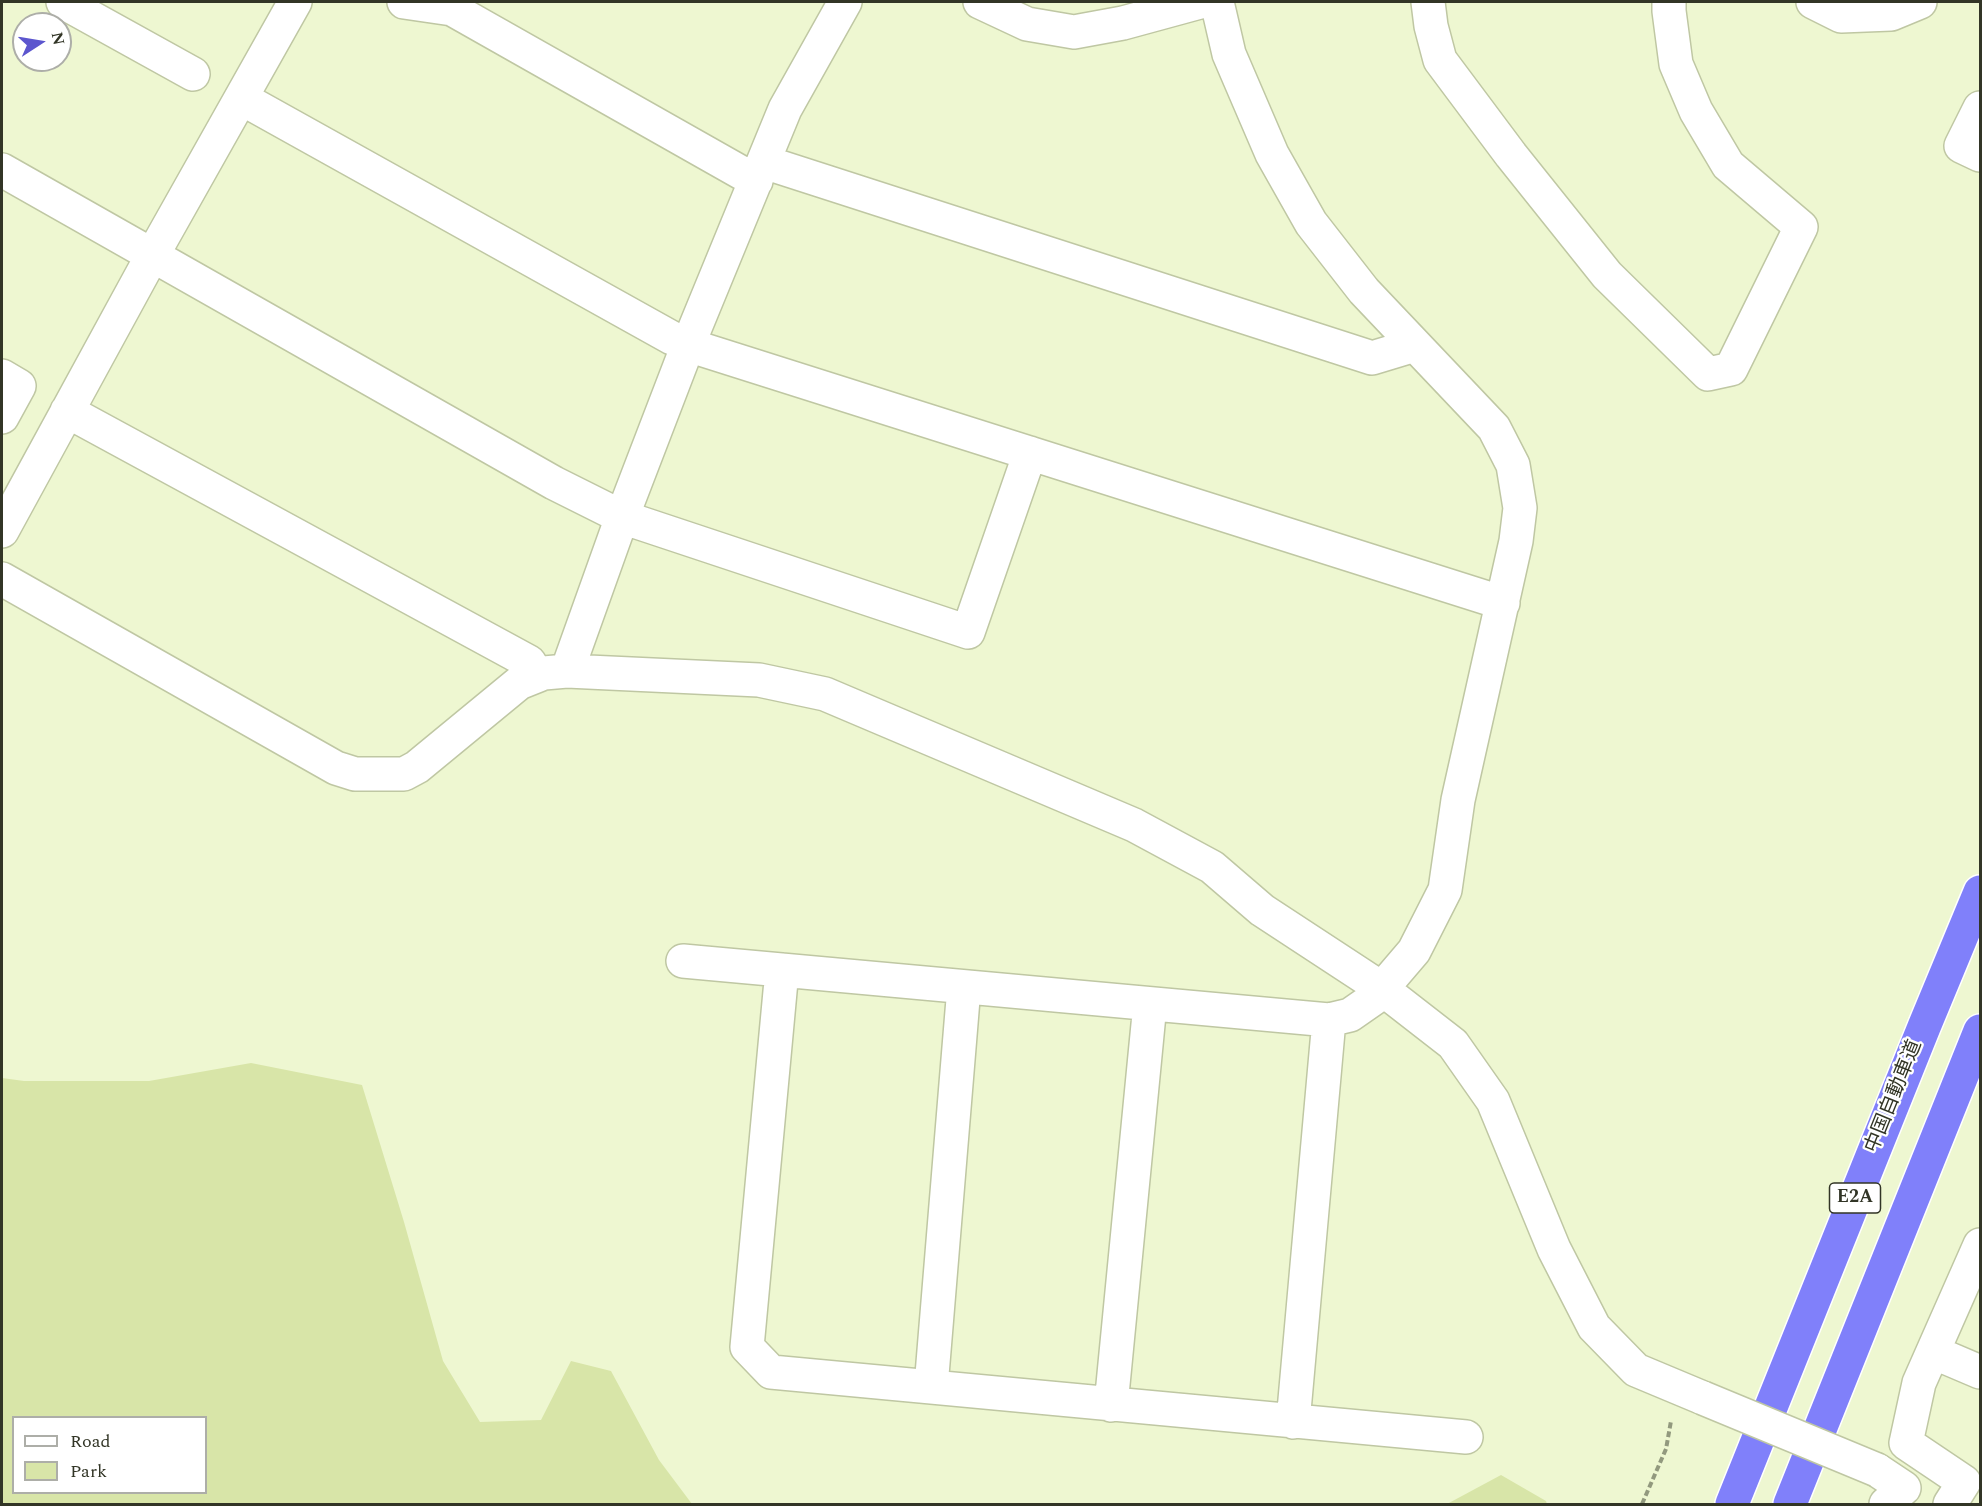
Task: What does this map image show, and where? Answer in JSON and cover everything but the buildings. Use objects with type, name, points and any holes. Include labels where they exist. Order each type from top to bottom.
[{"type":"highway","name":"中国自動車道","points":[[1732,1504],[1980,892]]},
{"type":"highway","name":"E2A","points":[[1790,1504],[1980,1031]]},
{"type":"street","points":[[63,2],[193,74]]},
{"type":"street","points":[[2,531],[152,256],[296,2]]},
{"type":"street","points":[[405,2],[452,9],[760,171],[1372,358],[1415,345]]},
{"type":"street","points":[[552,673],[622,517],[688,345],[785,109],[845,2]]},
{"type":"street","points":[[980,2],[1027,24],[1074,32],[1123,23],[1200,2]]},
{"type":"street","points":[[683,961],[1329,1020],[1350,1015],[1373,999],[1414,951],[1445,890],[1458,800],[1516,541],[1520,508],[1513,465],[1494,428],[1365,291],[1311,223],[1272,154],[1228,54],[1217,2]]},
{"type":"street","points":[[1428,2],[1431,26],[1440,60],[1511,155],[1607,275],[1708,374],[1731,369],[1801,227],[1728,165],[1695,111],[1676,64],[1668,11],[1669,2]]},
{"type":"street","points":[[1813,2],[1841,16],[1891,14],[1920,2]]},
{"type":"street","points":[[241,98],[661,333],[688,345],[1503,603]]},
{"type":"street","points":[[1980,108],[1961,146],[1980,155]]},
{"type":"street","points":[[2,170],[554,483],[622,517],[968,632],[1030,453]]},
{"type":"street","points":[[2,376],[19,386],[2,417]]},
{"type":"street","points":[[67,411],[552,673]]},
{"type":"street","points":[[2,579],[336,768],[355,774],[404,774],[417,767],[519,683],[552,673],[759,680],[825,694],[1134,825],[1212,867],[1262,910],[1381,988],[1453,1044],[1493,1101],[1554,1249],[1594,1327],[1636,1370],[1877,1470],[1905,1499]]},
{"type":"street","points":[[782,970],[747,1347],[771,1372],[1466,1437]]},
{"type":"street","points":[[931,1387],[964,987]]},
{"type":"street","points":[[1111,1405],[1150,1004]]},
{"type":"street","points":[[1293,1422],[1329,1020]]},
{"type":"street","points":[[1950,1504],[1964,1482],[1905,1443],[1919,1383],[1980,1245]]},
{"type":"street","points":[[1933,1352],[1980,1372]]},
{"type":"path","points":[[1642,1504],[1690,1393]]},
{"type":"green space","points":[[251,1063],[362,1085],[443,1361],[480,1422],[541,1420],[571,1361],[611,1371],[659,1460],[692,1504],[2,1504],[2,1078],[24,1081],[149,1081]]},
{"type":"green space","points":[[1501,1475],[1546,1501],[1547,1504],[1447,1504]]}]
